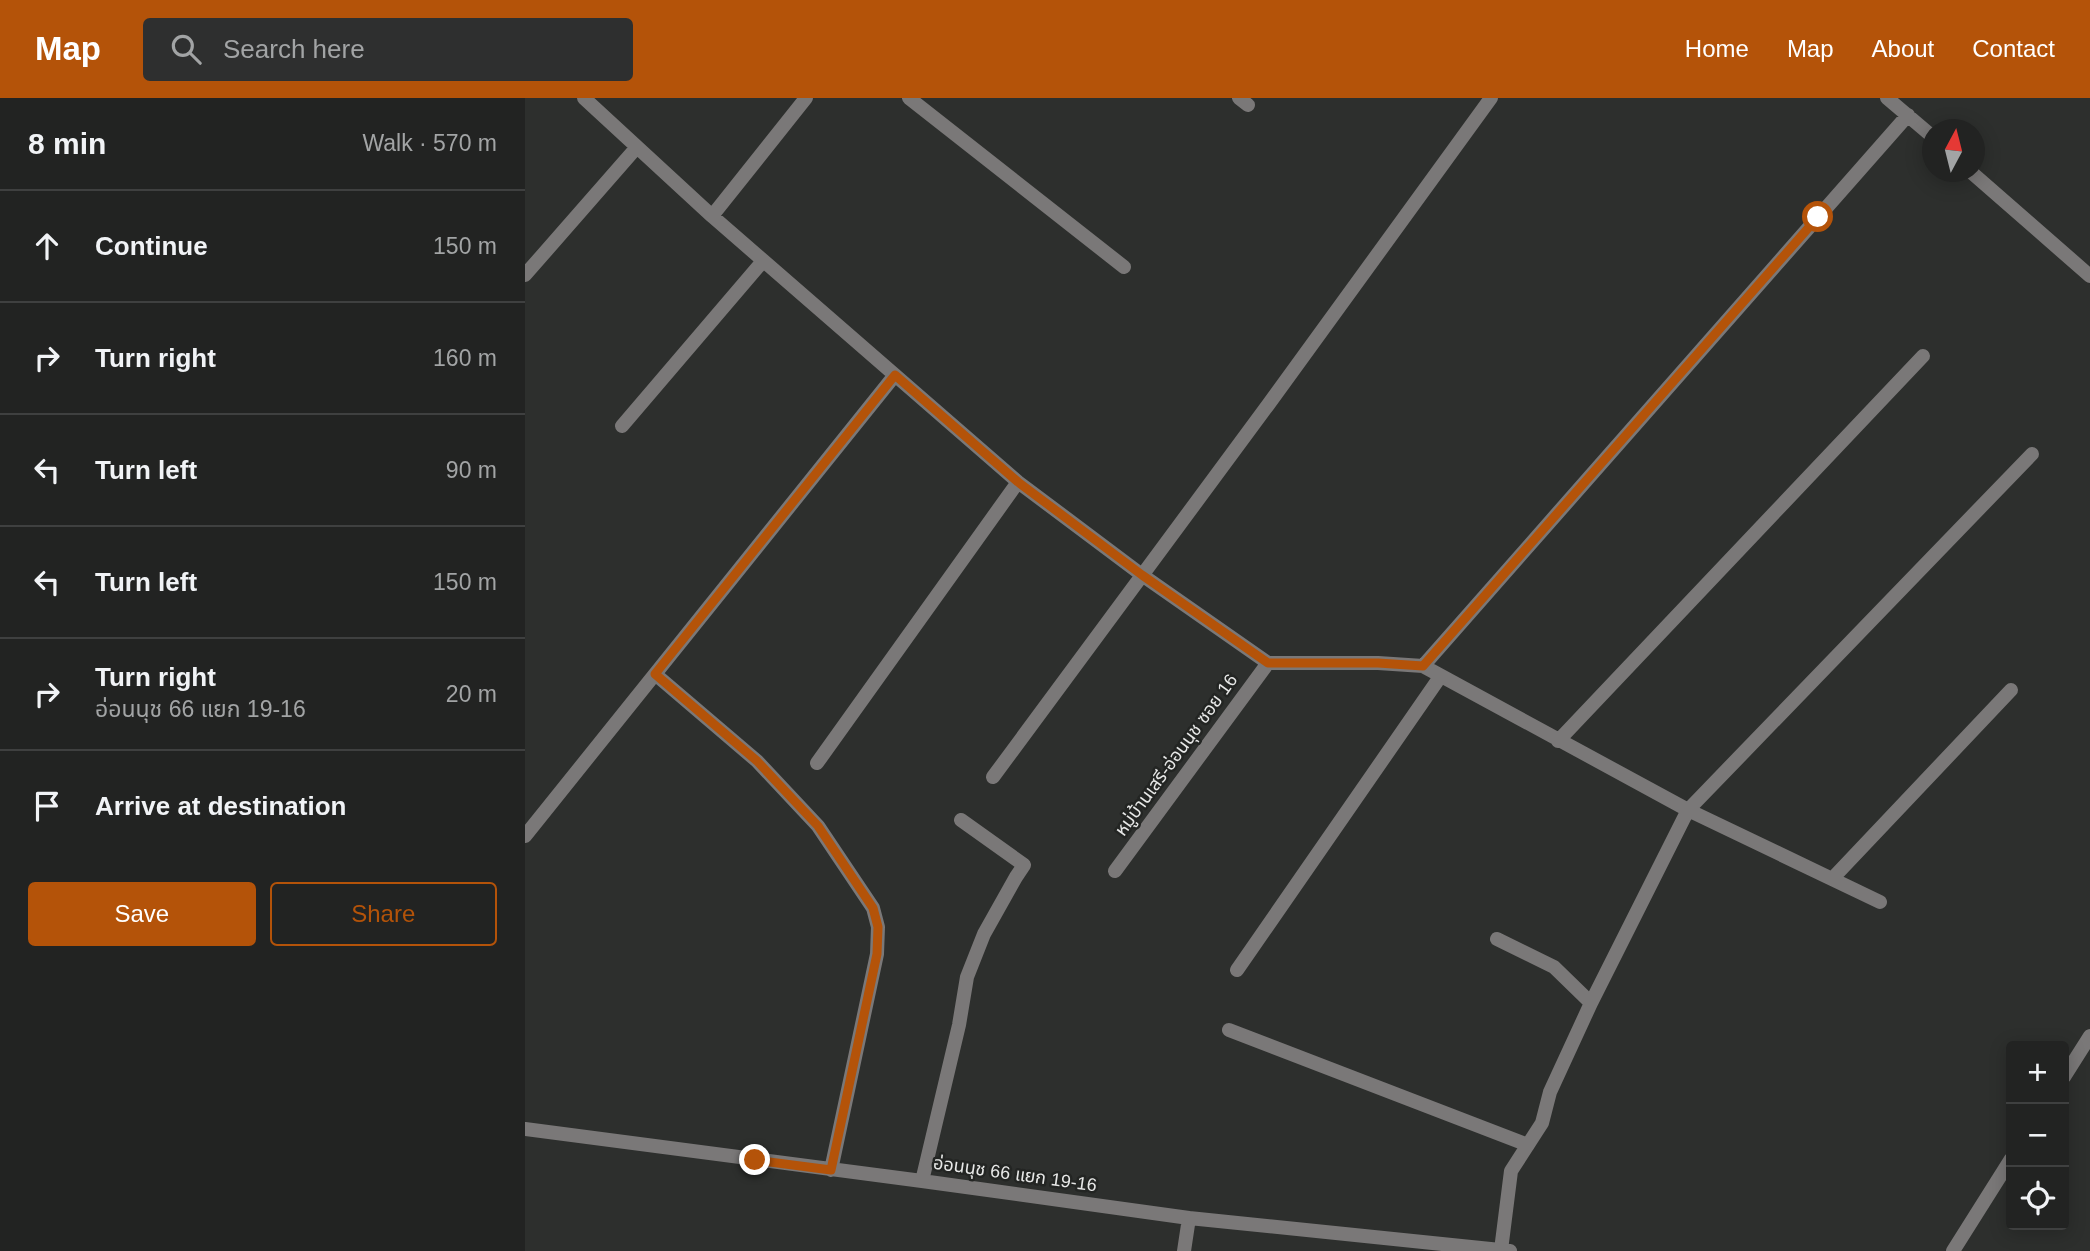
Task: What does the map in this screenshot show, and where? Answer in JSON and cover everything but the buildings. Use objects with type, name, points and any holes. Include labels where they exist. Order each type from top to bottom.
[{"type":"street","points":[[584,98],[712,216],[1018,482],[1142,575],[1268,663],[1378,663],[1423,666],[1688,810],[1880,902]]},
{"type":"street","points":[[712,216],[806,98]]},
{"type":"street","points":[[909,98],[1123,267]]},
{"type":"street","points":[[993,778],[1491,98]]},
{"type":"street","points":[[1887,98],[1922,128]]},
{"type":"street","points":[[1423,666],[1908,116]]},
{"type":"street","points":[[525,275],[637,147]]},
{"type":"street","points":[[1982,182],[2090,276]]},
{"type":"street","points":[[622,426],[763,261]]},
{"type":"street","points":[[1558,741],[1923,356]]},
{"type":"street","points":[[525,836],[895,375]]},
{"type":"street","points":[[1505,1250],[1511,1171],[1542,1123],[1550,1092],[1591,1003],[1688,810],[2032,454]]},
{"type":"street","points":[[817,763],[1018,482]]},
{"type":"street","name":"หมู่บ้านเสรี-อ่อนนุช ซอย 16","points":[[1115,871],[1268,663]]},
{"type":"street","points":[[655,674],[757,761],[818,826],[873,908],[878,927],[877,954],[831,1170]]},
{"type":"street","points":[[1237,970],[1440,677]]},
{"type":"street","points":[[1832,879],[2011,690]]},
{"type":"street","points":[[922,1181],[959,1025],[967,977],[984,934],[1024,865],[961,820]]},
{"type":"street","points":[[1497,939],[1554,967],[1591,1003]]},
{"type":"street","points":[[1229,1030],[1528,1145]]},
{"type":"street","points":[[2069,1069],[2090,1036]]},
{"type":"street","name":"อ่อนนุช 66 แยก 19-16","points":[[525,1129],[1189,1218],[1505,1250]]},
{"type":"street","points":[[1953,1251],[2006,1167]]},
{"type":"street","points":[[1184,1251],[1189,1218]]},
{"type":"route","points":[[755,1160],[831,1170],[877,954],[878,927],[873,908],[818,826],[757,761],[655,674],[895,375],[1018,482],[1142,575],[1268,663],[1378,663],[1423,666],[1818,217]]}]
